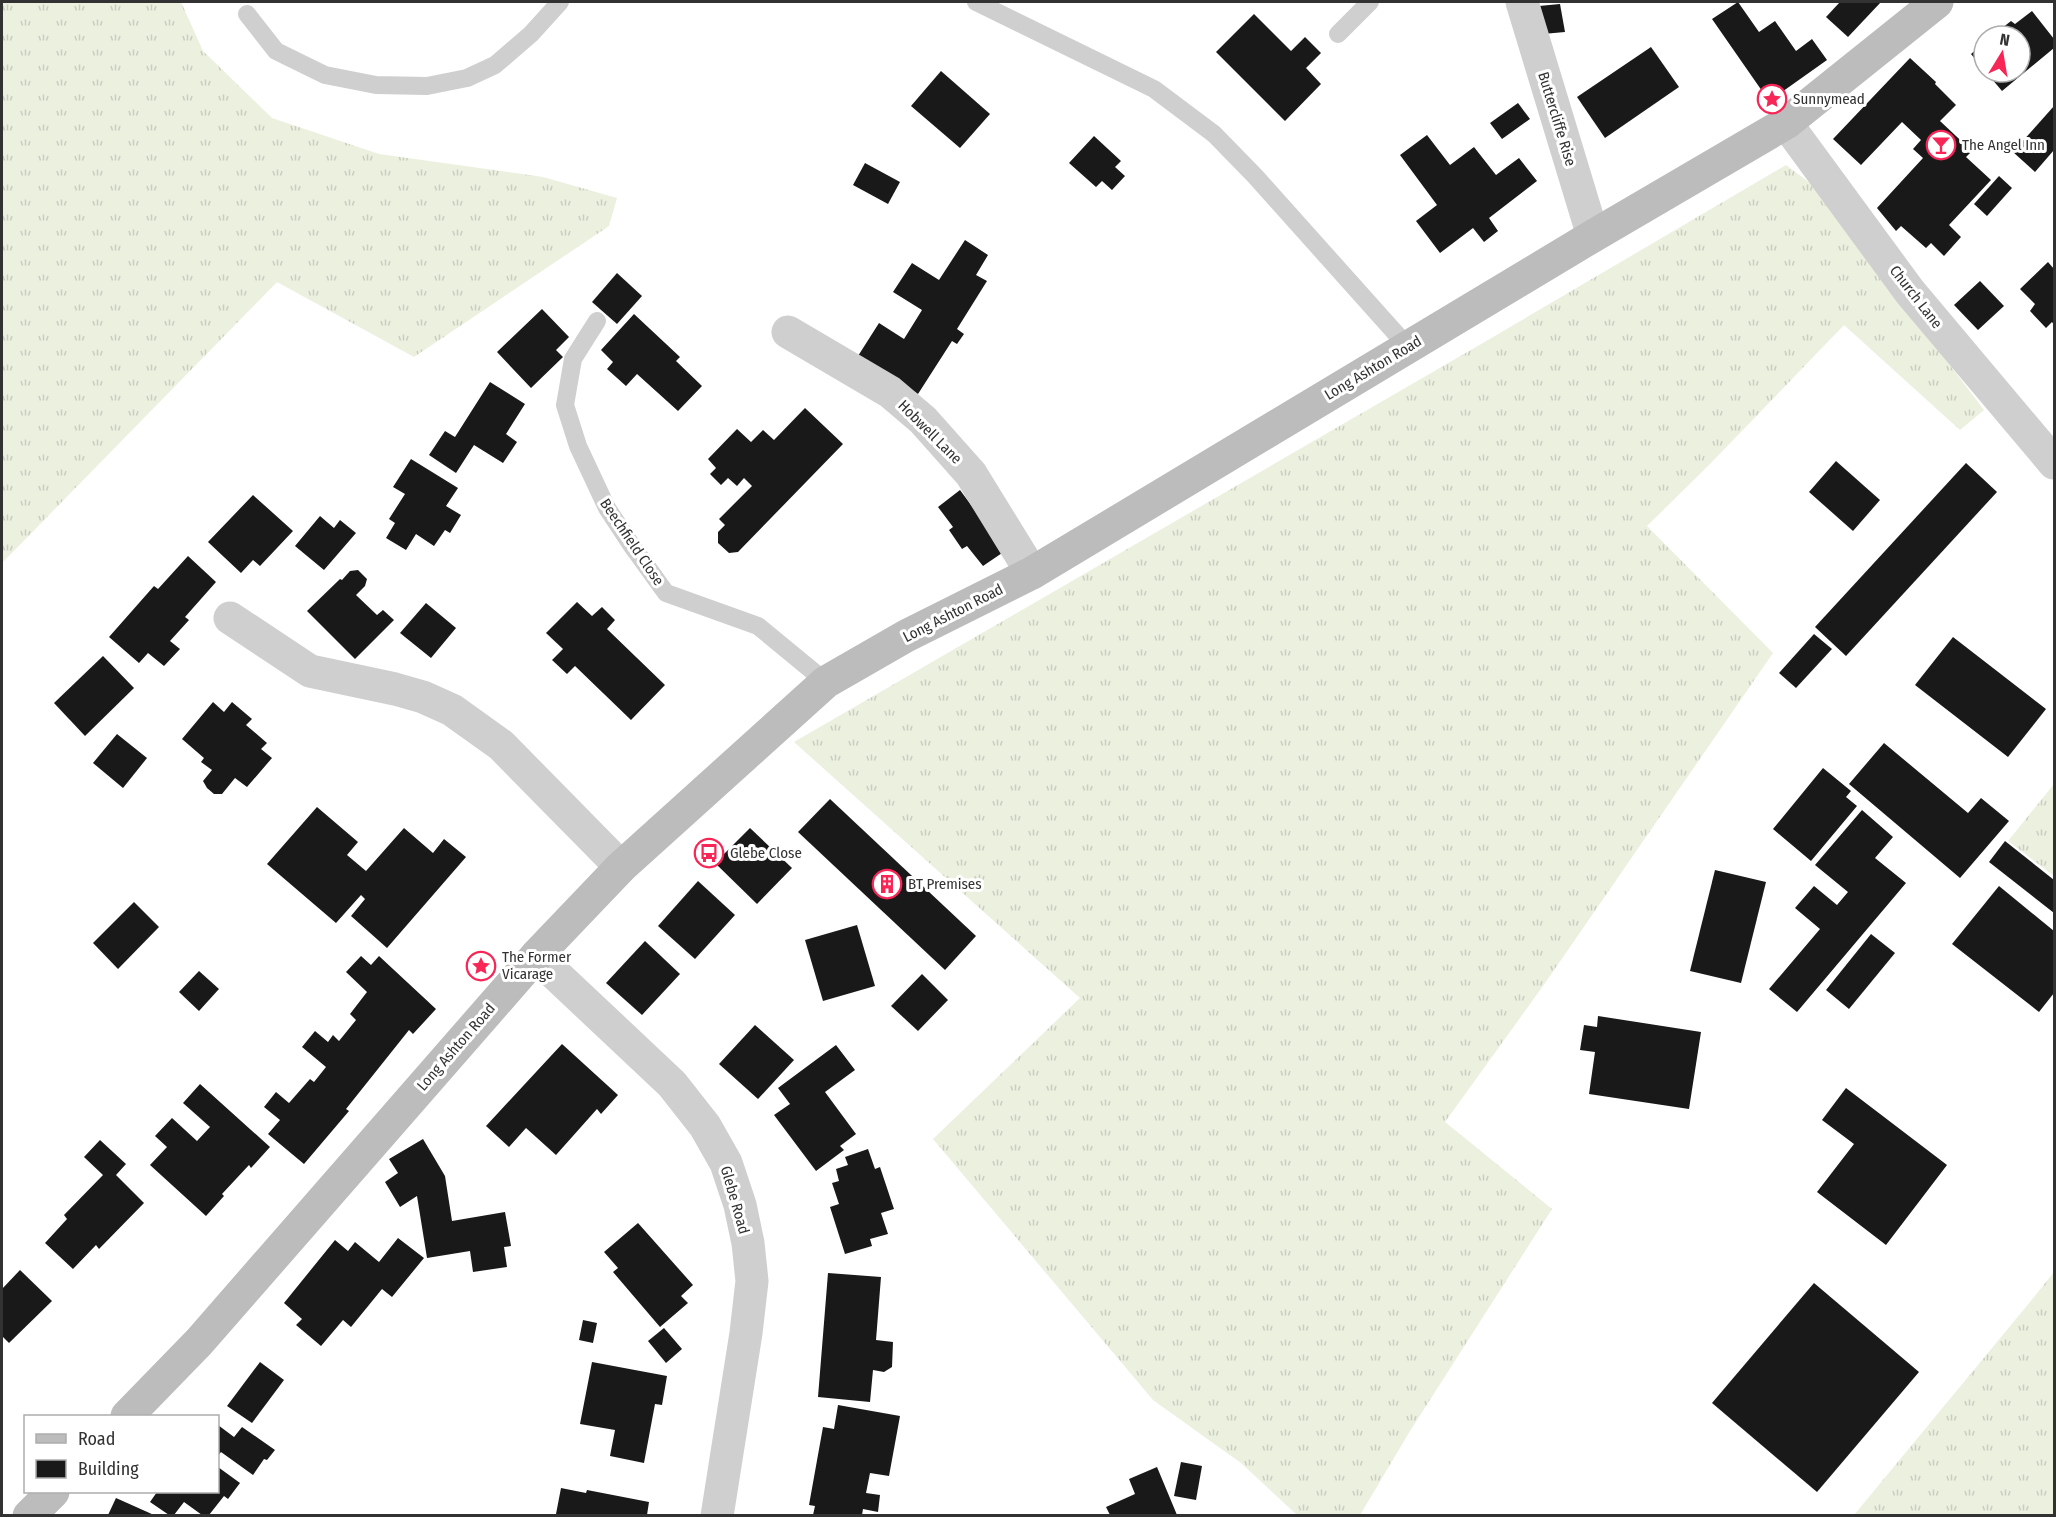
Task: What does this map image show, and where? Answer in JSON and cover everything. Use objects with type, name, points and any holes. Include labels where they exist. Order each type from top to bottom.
[{"type":"street","name":"Buttercliffe Rise","points":[[1522,2],[1593,236]]},
{"type":"street","name":"Long Ashton Road","points":[[128,1415],[207,1333],[536,956],[621,867],[826,682],[906,636],[1032,573],[1593,236],[1786,123],[1937,2]]},
{"type":"street","name":"Church Lane","points":[[1786,123],[1910,292],[2055,463]]},
{"type":"street","name":"Hobwell Lane","points":[[788,332],[890,392],[923,420],[971,474],[1032,573]]},
{"type":"street","points":[[230,618],[310,671],[395,689],[423,697],[452,710],[501,745],[621,867]]},
{"type":"street","name":"Glebe Road","points":[[536,956],[672,1084],[705,1126],[726,1163],[740,1205],[748,1243],[752,1281],[745,1344],[717,1515]]},
{"type":"street","points":[[29,1515],[51,1493]]},
{"type":"lane","points":[[247,14],[276,51],[326,75],[376,85],[427,86],[467,78],[495,65],[531,34],[560,2]]},
{"type":"lane","points":[[975,2],[1154,89],[1215,134],[1408,347]]},
{"type":"lane","points":[[1338,34],[1370,2]]},
{"type":"lane","name":"Beechfield Close","points":[[597,321],[573,359],[565,405],[578,447],[607,508],[666,592],[758,626],[826,682]]},
{"type":"green space","points":[[2,2],[181,2],[203,51],[272,118],[379,154],[543,177],[617,198],[609,226],[414,357],[277,282],[2,563]]},
{"type":"green space","points":[[1786,165],[1814,186],[1984,410],[1960,430],[1844,325],[1647,526],[1773,653],[1543,986],[1445,1122],[1552,1209],[1410,1431],[1360,1515],[1297,1515],[1241,1463],[1153,1400],[933,1139],[1080,998],[794,742]]},
{"type":"green space","points":[[2054,784],[2054,876],[2008,841]]},
{"type":"green space","points":[[2054,1272],[2054,1515],[1854,1515],[2030,1302]]},
{"type":"building","points":[[1738,2],[1759,32],[1775,21],[1796,51],[1812,39],[1827,60],[1769,101],[1712,19]]},
{"type":"building","points":[[1840,2],[1881,2],[1848,37],[1826,17]]},
{"type":"building","points":[[1560,4],[1565,32],[1543,34],[1539,6]]},
{"type":"building","points":[[2032,11],[2054,39],[2054,48],[2032,66],[2032,24],[2015,24]]},
{"type":"building","points":[[1254,14],[1291,51],[1305,37],[1321,53],[1306,68],[1321,84],[1285,121],[1216,52]]},
{"type":"building","points":[[1651,47],[1679,87],[1605,138],[1577,97]]},
{"type":"building","name":"The Angel Inn","points":[[1910,58],[1956,105],[1940,121],[1972,151],[1966,157],[1991,180],[1949,225],[1961,237],[1944,256],[1931,243],[1926,248],[1901,226],[1896,231],[1877,208],[1923,158],[1913,149],[1921,140],[1902,122],[1861,165],[1833,139]]},
{"type":"building","points":[[941,71],[990,114],[960,148],[911,106]]},
{"type":"building","points":[[1996,84],[2010,84],[2002,91]]},
{"type":"building","points":[[1518,103],[1530,119],[1502,139],[1490,123]]},
{"type":"building","points":[[2054,106],[2054,150],[2035,172],[2013,152]]},
{"type":"building","points":[[1427,135],[1450,165],[1474,147],[1496,175],[1519,158],[1537,181],[1489,218],[1498,231],[1484,242],[1473,228],[1440,253],[1416,221],[1437,205],[1400,155]]},
{"type":"building","points":[[1094,136],[1121,161],[1115,167],[1125,176],[1112,190],[1102,181],[1096,187],[1069,163]]},
{"type":"building","points":[[865,163],[900,182],[888,204],[853,185]]},
{"type":"building","points":[[1999,176],[2012,188],[1987,216],[1974,204]]},
{"type":"building","points":[[965,240],[988,255],[976,275],[987,281],[957,329],[964,334],[957,344],[952,341],[918,394],[858,356],[879,323],[904,339],[922,310],[893,292],[912,263],[939,280]]},
{"type":"building","points":[[2048,262],[2054,269],[2054,325],[2052,322],[2046,328],[2030,311],[2035,304],[2020,289]]},
{"type":"building","points":[[617,273],[642,296],[617,324],[592,302]]},
{"type":"building","points":[[1980,281],[2004,306],[1978,330],[1954,305]]},
{"type":"building","points":[[542,309],[569,337],[556,350],[563,357],[531,388],[497,352]]},
{"type":"building","points":[[634,314],[680,357],[676,361],[702,386],[678,411],[637,374],[626,386],[607,369],[613,362],[601,350]]},
{"type":"building","points":[[490,382],[525,404],[506,434],[517,442],[503,463],[474,445],[456,473],[429,455],[445,431],[455,437]]},
{"type":"building","points":[[805,408],[843,444],[738,552],[729,553],[718,543],[718,532],[725,525],[719,519],[752,486],[744,478],[737,486],[728,478],[721,485],[710,474],[716,468],[708,459],[737,429],[751,442],[763,430],[774,440]]},
{"type":"building","points":[[411,459],[458,488],[446,506],[461,515],[450,533],[445,530],[434,546],[416,534],[406,550],[386,538],[395,523],[389,519],[405,494],[393,487]]},
{"type":"building","points":[[1836,461],[1880,500],[1853,531],[1809,492]]},
{"type":"building","points":[[1966,463],[1997,492],[1846,656],[1815,627]]},
{"type":"building","points":[[960,490],[1005,551],[983,566],[967,546],[962,549],[949,530],[953,527],[938,507]]},
{"type":"building","points":[[253,495],[293,531],[260,566],[253,560],[241,573],[208,542]]},
{"type":"building","points":[[320,516],[334,528],[340,520],[356,533],[324,570],[295,546]]},
{"type":"building","points":[[188,556],[216,582],[185,617],[189,620],[170,641],[180,649],[164,666],[148,653],[139,663],[109,637],[154,586],[158,589]]},
{"type":"building","points":[[358,570],[367,579],[365,586],[356,595],[377,615],[383,610],[394,620],[355,659],[307,611],[340,579],[342,580],[350,571]]},
{"type":"building","points":[[577,602],[592,616],[602,607],[615,620],[607,629],[665,685],[631,720],[575,666],[567,674],[552,660],[563,649],[546,633]]},
{"type":"building","points":[[426,603],[456,628],[431,658],[400,633]]},
{"type":"building","points":[[1814,634],[1832,649],[1796,688],[1779,673]]},
{"type":"building","points":[[1953,637],[2046,709],[2008,757],[1915,685]]},
{"type":"building","points":[[103,656],[134,688],[85,736],[54,703]]},
{"type":"building","points":[[213,702],[224,712],[232,702],[252,719],[246,725],[267,743],[261,749],[272,758],[247,787],[235,778],[222,794],[214,794],[207,788],[203,781],[212,770],[201,762],[204,758],[182,739]]},
{"type":"building","points":[[117,734],[147,758],[123,788],[93,763]]},
{"type":"building","points":[[1884,743],[1968,813],[1981,798],[2009,821],[1960,878],[1849,784]]},
{"type":"building","points":[[1823,768],[1851,791],[1846,797],[1857,806],[1811,861],[1773,829]]},
{"type":"building","name":"BT Premises","points":[[830,799],[976,936],[945,970],[798,832]]},
{"type":"building","points":[[317,807],[358,842],[347,855],[366,871],[404,828],[433,853],[444,839],[466,857],[387,948],[351,916],[365,899],[361,895],[336,923],[267,864]]},
{"type":"building","points":[[1862,810],[1893,837],[1875,858],[1906,883],[1797,1012],[1769,989],[1820,929],[1795,908],[1814,886],[1837,905],[1848,892],[1815,865]]},
{"type":"building","points":[[750,828],[792,868],[757,904],[715,863]]},
{"type":"building","points":[[2005,841],[2054,880],[2054,913],[1989,862]]},
{"type":"building","points":[[1715,870],[1766,882],[1741,983],[1690,971]]},
{"type":"building","points":[[698,881],[735,915],[695,959],[658,926]]},
{"type":"building","points":[[1999,886],[2054,931],[2054,993],[2039,1012],[1952,944]]},
{"type":"building","points":[[134,902],[159,927],[118,969],[93,943]]},
{"type":"building","points":[[857,925],[875,986],[823,1001],[805,940]]},
{"type":"building","points":[[1871,934],[1895,953],[1849,1009],[1826,990]]},
{"type":"building","points":[[645,941],[680,974],[642,1015],[606,983]]},
{"type":"building","points":[[361,956],[371,965],[379,956],[436,1009],[413,1034],[409,1030],[346,1109],[349,1111],[304,1164],[268,1134],[280,1120],[264,1107],[276,1092],[289,1103],[310,1079],[314,1082],[326,1067],[302,1047],[315,1031],[328,1042],[333,1035],[339,1041],[356,1020],[350,1014],[367,992],[346,972]]},
{"type":"building","points":[[199,971],[219,989],[199,1011],[179,992]]},
{"type":"building","points":[[922,974],[948,1000],[918,1031],[891,1006]]},
{"type":"building","points":[[1598,1016],[1701,1032],[1689,1109],[1589,1094],[1595,1052],[1580,1050],[1584,1025],[1597,1027]]},
{"type":"building","points":[[755,1025],[794,1060],[758,1099],[719,1064]]},
{"type":"building","points":[[562,1044],[618,1095],[601,1114],[597,1109],[556,1155],[526,1128],[509,1147],[486,1126]]},
{"type":"building","points":[[836,1045],[855,1070],[825,1092],[856,1134],[840,1146],[844,1150],[816,1171],[774,1115],[790,1104],[778,1088]]},
{"type":"building","points":[[200,1084],[270,1147],[251,1168],[249,1165],[222,1194],[224,1196],[206,1216],[150,1165],[167,1147],[155,1136],[172,1118],[197,1141],[210,1127],[183,1103]]},
{"type":"building","points":[[1846,1088],[1947,1165],[1886,1245],[1817,1192],[1854,1144],[1822,1120]]},
{"type":"building","points":[[423,1139],[445,1176],[452,1221],[505,1212],[511,1246],[504,1247],[507,1267],[473,1272],[470,1251],[427,1258],[417,1196],[400,1207],[385,1182],[398,1173],[389,1159]]},
{"type":"building","points":[[100,1140],[126,1164],[116,1175],[144,1203],[99,1249],[96,1245],[73,1269],[45,1243],[67,1219],[64,1215],[103,1175],[84,1157]]},
{"type":"building","points":[[868,1149],[875,1169],[880,1167],[894,1209],[881,1213],[888,1234],[870,1239],[872,1246],[845,1254],[830,1207],[839,1204],[832,1183],[839,1181],[836,1169],[848,1165],[845,1157]]},
{"type":"building","points":[[638,1223],[693,1285],[681,1296],[688,1303],[660,1327],[613,1272],[618,1268],[604,1252]]},
{"type":"building","points":[[398,1238],[424,1258],[392,1297],[382,1289],[351,1327],[343,1320],[321,1346],[296,1325],[302,1319],[284,1303],[335,1240],[348,1251],[355,1242],[379,1262]]},
{"type":"building","points":[[20,1270],[52,1301],[9,1343],[2,1336],[2,1289]]},
{"type":"building","points":[[828,1273],[881,1277],[876,1340],[893,1342],[892,1367],[884,1372],[873,1370],[870,1402],[818,1397]]},
{"type":"building","points":[[1814,1283],[1919,1372],[1817,1492],[1712,1403]]},
{"type":"building","points":[[583,1320],[597,1323],[593,1343],[579,1340]]},
{"type":"building","points":[[664,1328],[682,1349],[666,1363],[648,1341]]},
{"type":"building","points":[[260,1362],[284,1380],[252,1423],[227,1406]]},
{"type":"building","points":[[592,1362],[667,1376],[662,1405],[655,1404],[644,1463],[610,1456],[615,1430],[580,1424]]},
{"type":"building","points":[[838,1405],[900,1416],[889,1476],[870,1473],[866,1493],[880,1495],[878,1512],[863,1509],[862,1515],[813,1515],[815,1506],[809,1505],[823,1427],[834,1429]]},
{"type":"building","points":[[219,1426],[234,1437],[242,1427],[275,1450],[267,1460],[264,1459],[253,1475],[221,1452],[219,1455]]},
{"type":"building","points":[[1181,1462],[1202,1466],[1196,1500],[1174,1496]]},
{"type":"building","points":[[1157,1467],[1177,1515],[1110,1515],[1106,1507],[1135,1494],[1129,1479]]},
{"type":"building","points":[[219,1468],[240,1483],[228,1499],[224,1496],[209,1515],[202,1515],[184,1502],[174,1515],[169,1515],[150,1502],[156,1493],[219,1493]]},
{"type":"building","points":[[561,1488],[586,1493],[587,1490],[649,1502],[647,1515],[556,1514]]},
{"type":"building","points":[[116,1498],[154,1515],[108,1515]]},
{"type":"place","name":"Sunnymead","points":[[1772,99]]},
{"type":"place","name":"The Angel Inn","points":[[1941,145]]},
{"type":"place","name":"Glebe Close","points":[[709,853]]},
{"type":"place","name":"BT Premises","points":[[887,884]]},
{"type":"place","name":"The Former Vicarage","points":[[481,966]]}]
